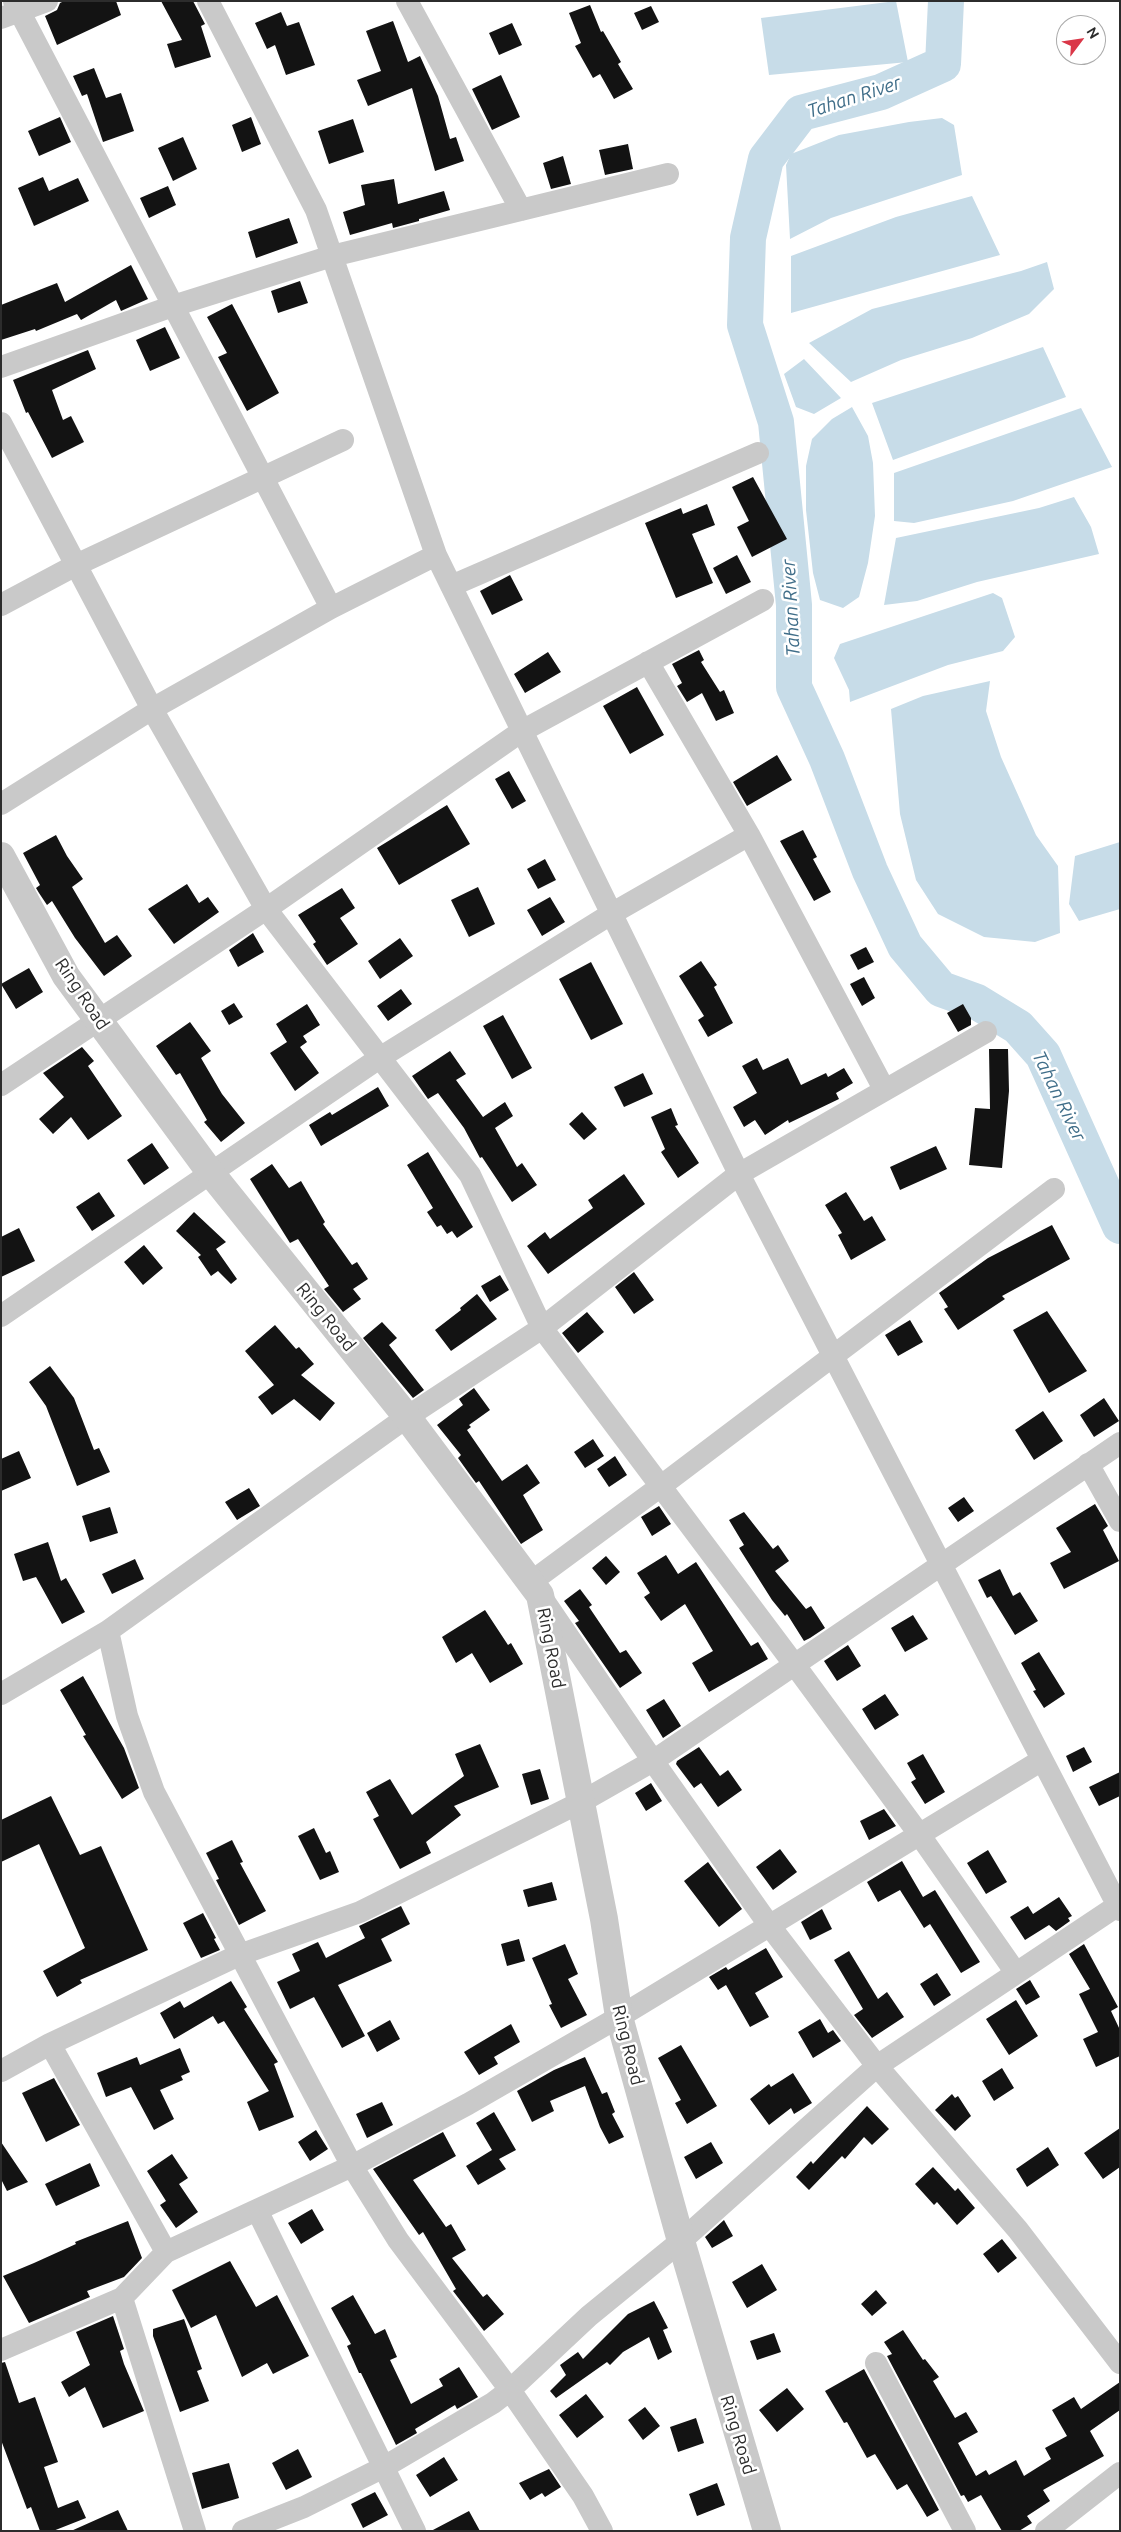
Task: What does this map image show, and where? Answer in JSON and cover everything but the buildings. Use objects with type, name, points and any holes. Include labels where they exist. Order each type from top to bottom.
[{"type":"street","points":[[47,1],[12,10],[173,306],[331,608]]},
{"type":"street","points":[[208,1],[316,210],[436,555],[740,1174],[832,1356],[1119,1907],[877,2066],[681,2241],[589,2316],[510,2390],[493,2403],[384,2467],[304,2507],[243,2531]]},
{"type":"street","points":[[407,1],[521,210]]},
{"type":"street","points":[[1,367],[173,306],[332,256],[668,174]]},
{"type":"street","points":[[1,423],[152,709],[266,910],[470,1175],[542,1328],[919,1834],[1016,1973]]},
{"type":"street","points":[[1,605],[76,565],[343,440]]},
{"type":"street","points":[[451,586],[758,453]]},
{"type":"street","points":[[1,804],[152,709],[331,608],[436,555]]},
{"type":"street","points":[[1,1085],[266,910],[522,731],[763,600]]},
{"type":"street","points":[[648,662],[749,835],[884,1089]]},
{"type":"street","points":[[1,1316],[381,1057],[611,914],[749,835]]},
{"type":"street","name":"Ring Road","points":[[1,856],[66,976],[210,1172],[407,1417],[536,1588],[582,1802],[620,2017],[681,2241],[767,2531]]},
{"type":"street","points":[[1,1694],[108,1631],[407,1417],[542,1328],[740,1174],[884,1089],[986,1032]]},
{"type":"street","points":[[1054,1189],[661,1486],[536,1588],[653,1761],[769,1925],[877,2066],[1018,2230],[1120,2362]]},
{"type":"street","points":[[1,2072],[50,2044],[239,1955],[360,1912],[582,1802],[653,1761],[1120,1443]]},
{"type":"street","points":[[1088,1464],[1120,1521]]},
{"type":"street","points":[[108,1631],[127,1716],[154,1792],[352,2166],[398,2240],[510,2390],[583,2496],[602,2531]]},
{"type":"street","points":[[1,2350],[122,2298],[166,2252],[352,2166],[468,2104],[620,2017],[1042,1760]]},
{"type":"street","points":[[50,2044],[166,2252]]},
{"type":"street","points":[[257,2210],[415,2531]]},
{"type":"street","points":[[122,2298],[195,2531]]},
{"type":"street","points":[[876,2363],[966,2531]]},
{"type":"street","points":[[1046,2531],[1120,2473]]},
{"type":"water","points":[[896,1],[908,62],[769,75],[761,18]]},
{"type":"water","points":[[942,118],[954,125],[962,175],[831,218],[790,239],[786,165],[791,154],[839,135]]},
{"type":"water","points":[[972,196],[1000,255],[791,313],[791,256],[896,217]]},
{"type":"water","points":[[1047,262],[1054,289],[1029,314],[972,338],[901,360],[851,382],[809,343],[872,309],[1021,271]]},
{"type":"water","points":[[1043,347],[1066,397],[893,460],[872,403]]},
{"type":"water","points":[[804,359],[841,398],[814,414],[796,407],[784,374]]},
{"type":"water","points":[[852,407],[868,436],[873,463],[875,516],[868,563],[859,597],[843,608],[820,600],[813,573],[806,510],[806,466],[812,439],[832,419]]},
{"type":"water","points":[[1081,408],[1112,467],[1013,501],[914,523],[894,521],[894,473]]},
{"type":"water","points":[[1074,497],[1091,527],[1099,554],[977,582],[917,601],[884,605],[896,538],[1039,508]]},
{"type":"water","points":[[993,593],[1002,598],[1015,637],[1003,651],[948,665],[850,702],[849,690],[834,658],[840,644]]},
{"type":"water","points":[[990,681],[986,711],[1001,757],[1036,835],[1058,866],[1060,933],[1035,942],[984,937],[938,914],[916,880],[900,814],[891,709],[923,696]]},
{"type":"water","points":[[1120,842],[1120,909],[1079,921],[1069,904],[1075,856]]},
{"type":"waterway","name":"Tahan River","points":[[946,1],[943,64],[881,92],[801,113],[766,159],[748,238],[745,325],[776,422],[794,605],[794,687],[827,759],[870,871],[905,946],[941,989],[977,1002],[1018,1027],[1043,1055],[1120,1226]]}]
